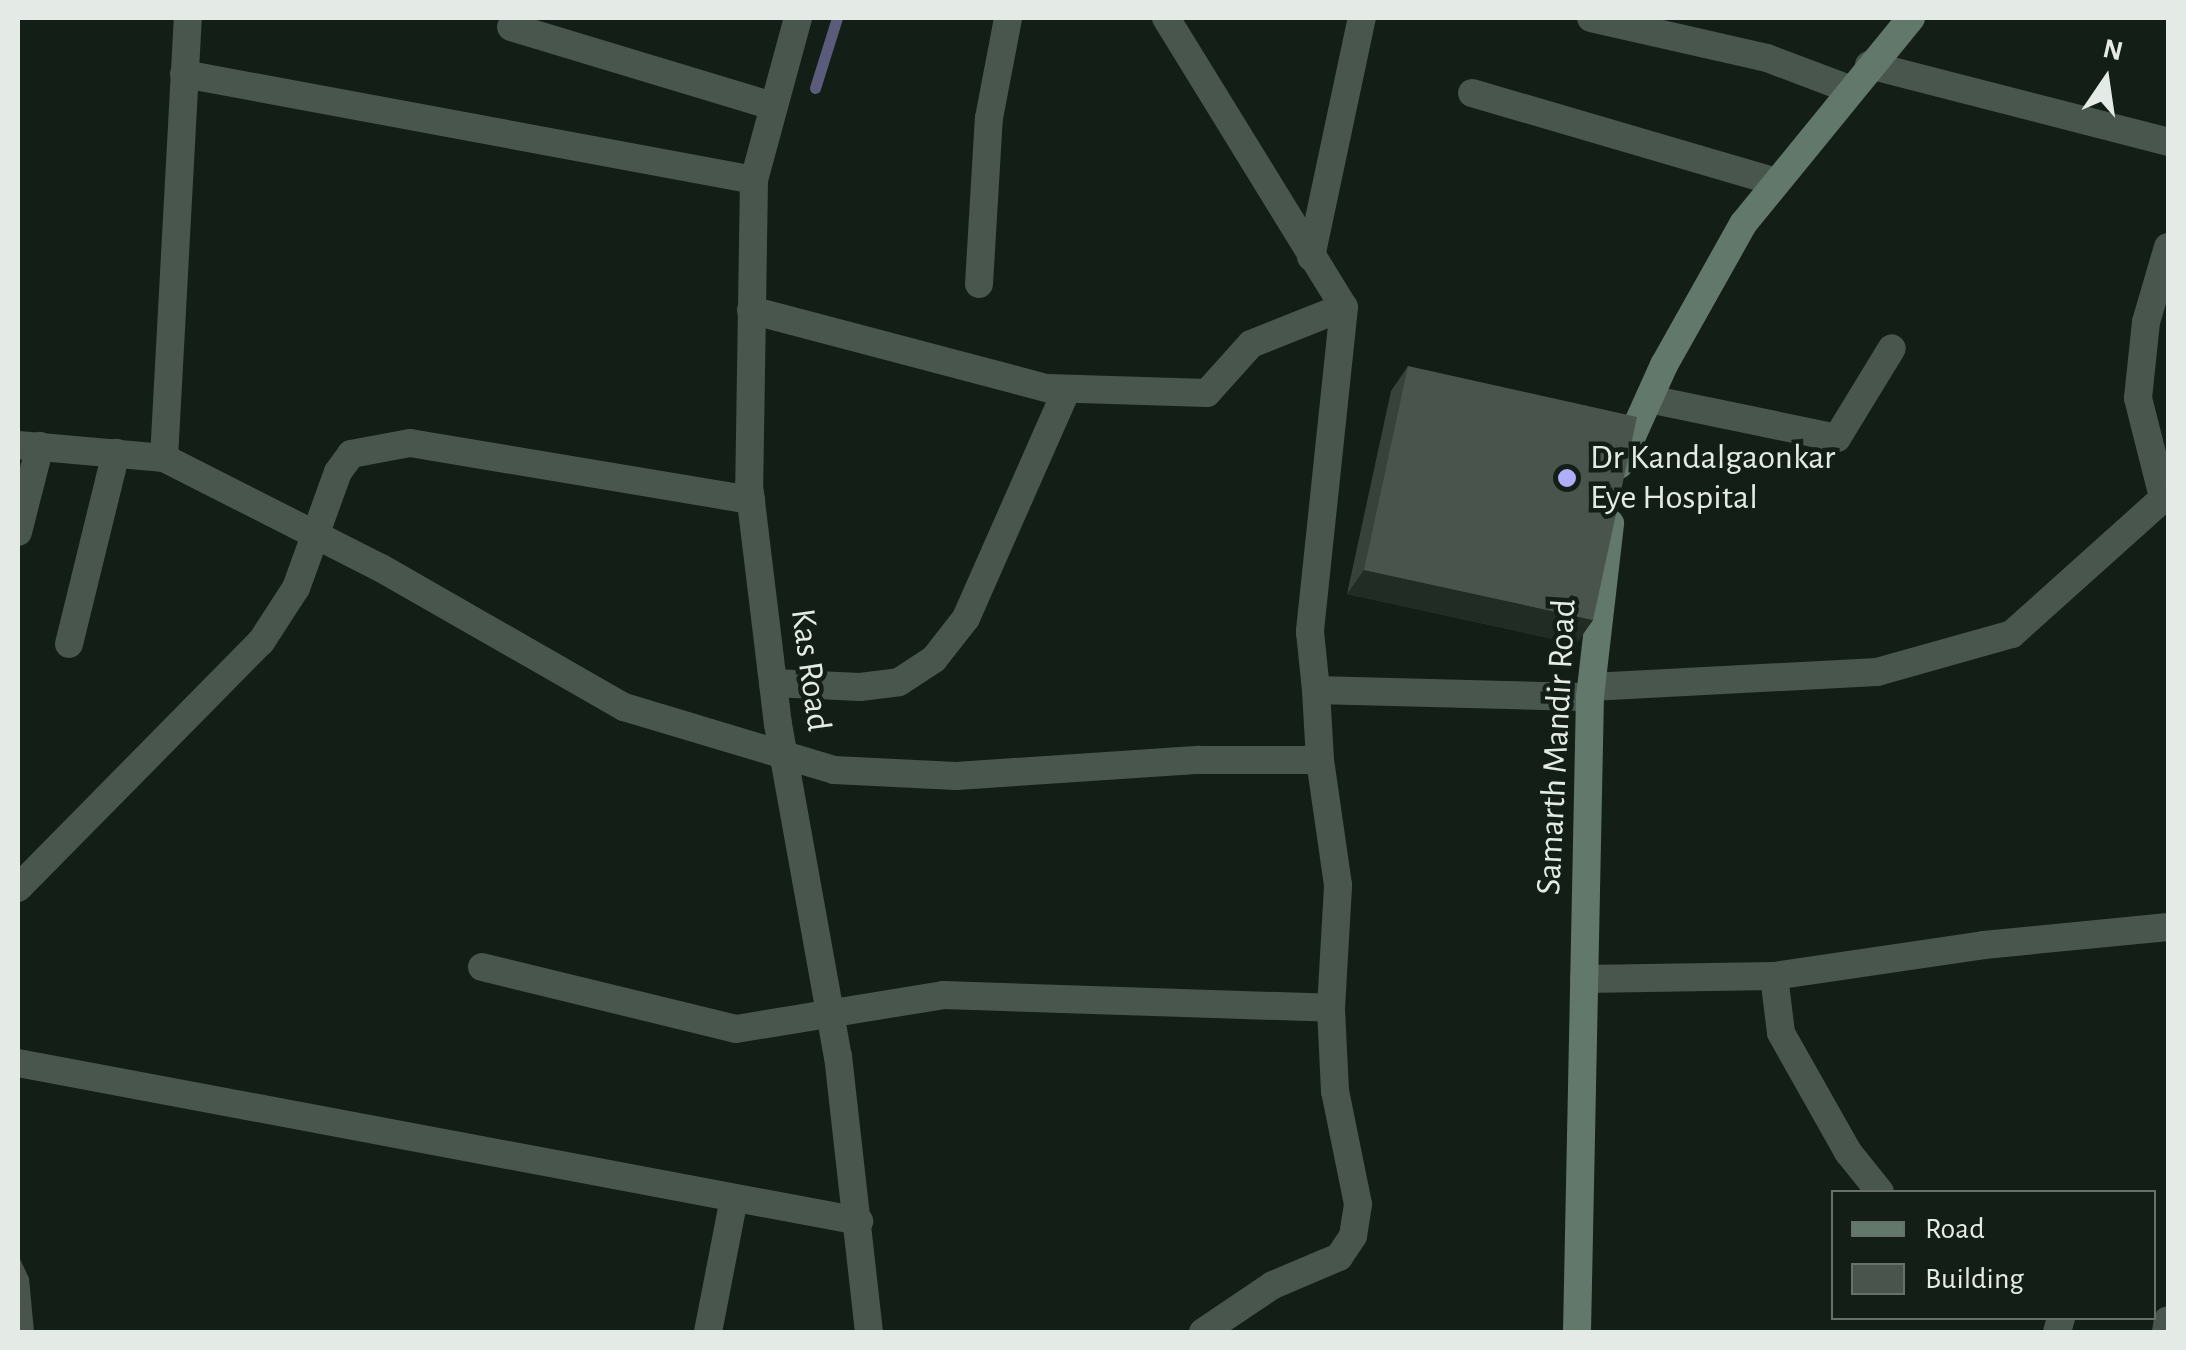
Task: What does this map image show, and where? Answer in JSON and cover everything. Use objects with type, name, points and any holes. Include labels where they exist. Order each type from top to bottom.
[{"type":"main road","name":"Samarth Mandir Road","points":[[1577,1332],[1590,692],[1616,470],[1649,398],[1743,224],[1868,65],[1911,18]]},
{"type":"street","points":[[164,458],[188,18]]},
{"type":"street","name":"Kas Road","points":[[798,18],[754,180],[751,500],[784,755],[829,1010],[859,1222],[869,1332]]},
{"type":"street","points":[[979,284],[989,118],[1008,18]]},
{"type":"street","points":[[1166,18],[1344,307],[1310,632],[1320,760],[1338,885],[1330,1008],[1335,1091],[1358,1204],[1352,1236],[1339,1257],[1273,1285],[1203,1332]]},
{"type":"street","points":[[1311,257],[1362,18]]},
{"type":"street","points":[[1592,18],[1766,58],[1849,89]]},
{"type":"street","points":[[511,27],[774,106]]},
{"type":"street","points":[[1868,65],[2168,142]]},
{"type":"street","points":[[184,74],[754,180]]},
{"type":"street","points":[[1472,93],[1776,182]]},
{"type":"street","points":[[1316,690],[1590,692],[1877,672],[2012,634],[2165,493],[2138,398],[2168,247]]},
{"type":"street","points":[[751,310],[1067,389],[1207,392],[1251,344],[1344,307]]},
{"type":"street","points":[[1649,398],[1838,438],[1892,348]]},
{"type":"street","points":[[773,683],[898,682],[934,659],[966,618],[1067,389]]},
{"type":"street","points":[[18,888],[260,642],[296,588],[351,454],[410,443],[751,500]]},
{"type":"street","points":[[18,532],[29,446],[164,458],[315,534],[624,706],[834,770],[956,776],[1199,760],[1320,760]]},
{"type":"street","points":[[68,644],[116,453]]},
{"type":"street","points":[[1584,978],[1774,976],[1984,945],[2168,927]]},
{"type":"street","points":[[482,967],[736,1029],[829,1010],[943,995],[1330,1008]]},
{"type":"street","points":[[1774,976],[1780,1033],[1848,1152],[1878,1190]]},
{"type":"street","points":[[18,1064],[859,1222]]},
{"type":"street","points":[[708,1332],[734,1198]]},
{"type":"street","points":[[2166,1332],[2168,1320]]},
{"type":"building","points":[[1408,366],[1637,417],[1593,620],[1364,570]]},
{"type":"building","points":[[18,1255],[29,1278],[34,1332],[18,1332]]},
{"type":"waterway","points":[[815,88],[837,18]]},
{"type":"place","name":"Dr Kandalgaonkar Eye Hospital","points":[[1567,478]]}]
